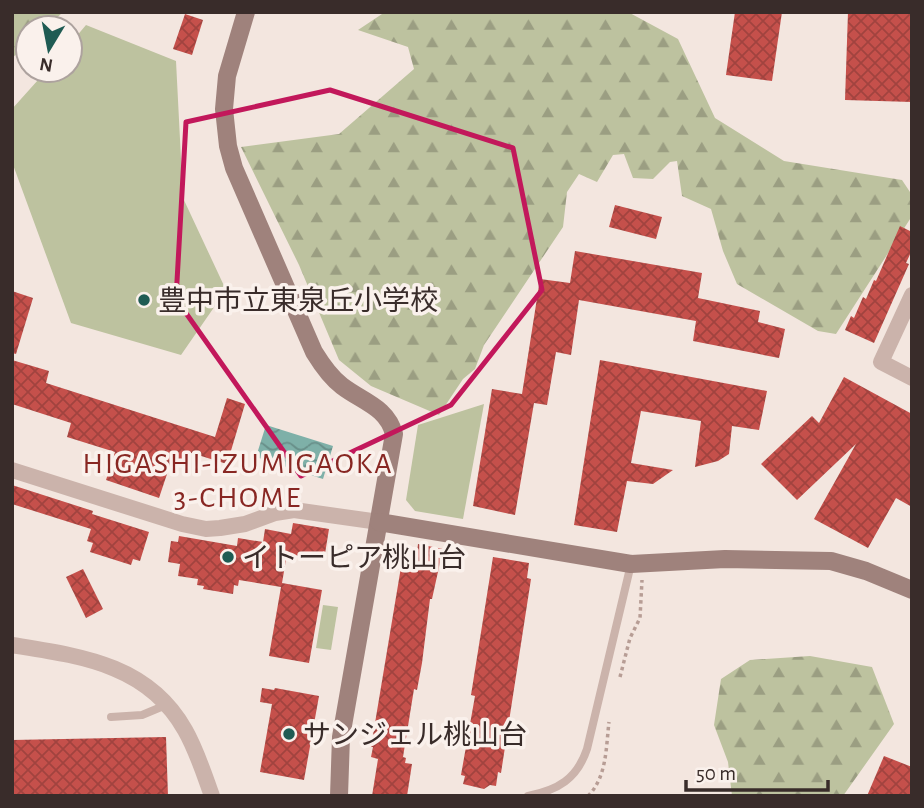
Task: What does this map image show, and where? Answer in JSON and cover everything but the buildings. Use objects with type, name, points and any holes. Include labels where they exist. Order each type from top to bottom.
[{"type":"street","points":[[246,12],[232,56],[225,92],[225,130],[231,157],[314,352],[341,386],[379,408],[391,424],[393,443],[341,737],[339,796]]},
{"type":"street","points":[[912,295],[881,362],[912,378]]},
{"type":"street","points":[[12,470],[182,524],[206,529],[245,524],[275,513],[294,510],[636,564],[725,559],[831,561],[866,571],[912,590]]},
{"type":"street","points":[[12,645],[72,655],[113,667],[136,678],[166,705],[186,731],[212,796]]},
{"type":"lane","points":[[528,796],[555,789],[567,782],[581,765],[636,564]]},
{"type":"lane","points":[[111,717],[142,715],[166,705]]},
{"type":"path","points":[[617,686],[630,638],[640,618],[636,564]]},
{"type":"path","points":[[588,796],[598,784],[601,775],[610,713]]},
{"type":"highlighted area","points":[[330,90],[513,148],[542,290],[451,405],[301,476],[176,299],[186,122]]},
{"type":"green space","points":[[12,12],[63,12],[14,14],[12,58]]},
{"type":"green space","points":[[385,12],[628,12],[678,39],[715,118],[784,161],[902,180],[912,195],[912,216],[836,334],[818,331],[737,284],[723,251],[711,209],[682,196],[677,161],[670,162],[653,179],[633,178],[624,154],[613,155],[597,182],[579,174],[567,192],[563,227],[484,345],[475,369],[463,379],[439,415],[371,386],[339,360],[299,265],[241,147],[339,134],[414,69],[408,47],[358,30]]},
{"type":"green space","points":[[86,25],[176,61],[183,198],[226,290],[181,355],[71,323],[12,162],[12,109],[34,84],[84,84]]},
{"type":"green space","points":[[484,404],[463,519],[415,511],[406,500],[418,425]]},
{"type":"green space","points":[[323,605],[338,607],[331,650],[316,648]]},
{"type":"green space","points":[[810,656],[872,667],[894,724],[843,796],[732,796],[728,762],[714,725],[721,679],[750,660]]},
{"type":"water","points":[[266,425],[333,446],[323,479],[256,457]]},
{"type":"place","name":"豊中市立東泉丘小学校","points":[[144,300]]},
{"type":"place","name":"イトーピア桃山台","points":[[228,557]]},
{"type":"place","name":"サンジェル桃山台","points":[[289,734]]},
{"type":"district","name":"HIGASHI-IZUMIGAOKA 3-CHOME","points":[[238,480]]}]
